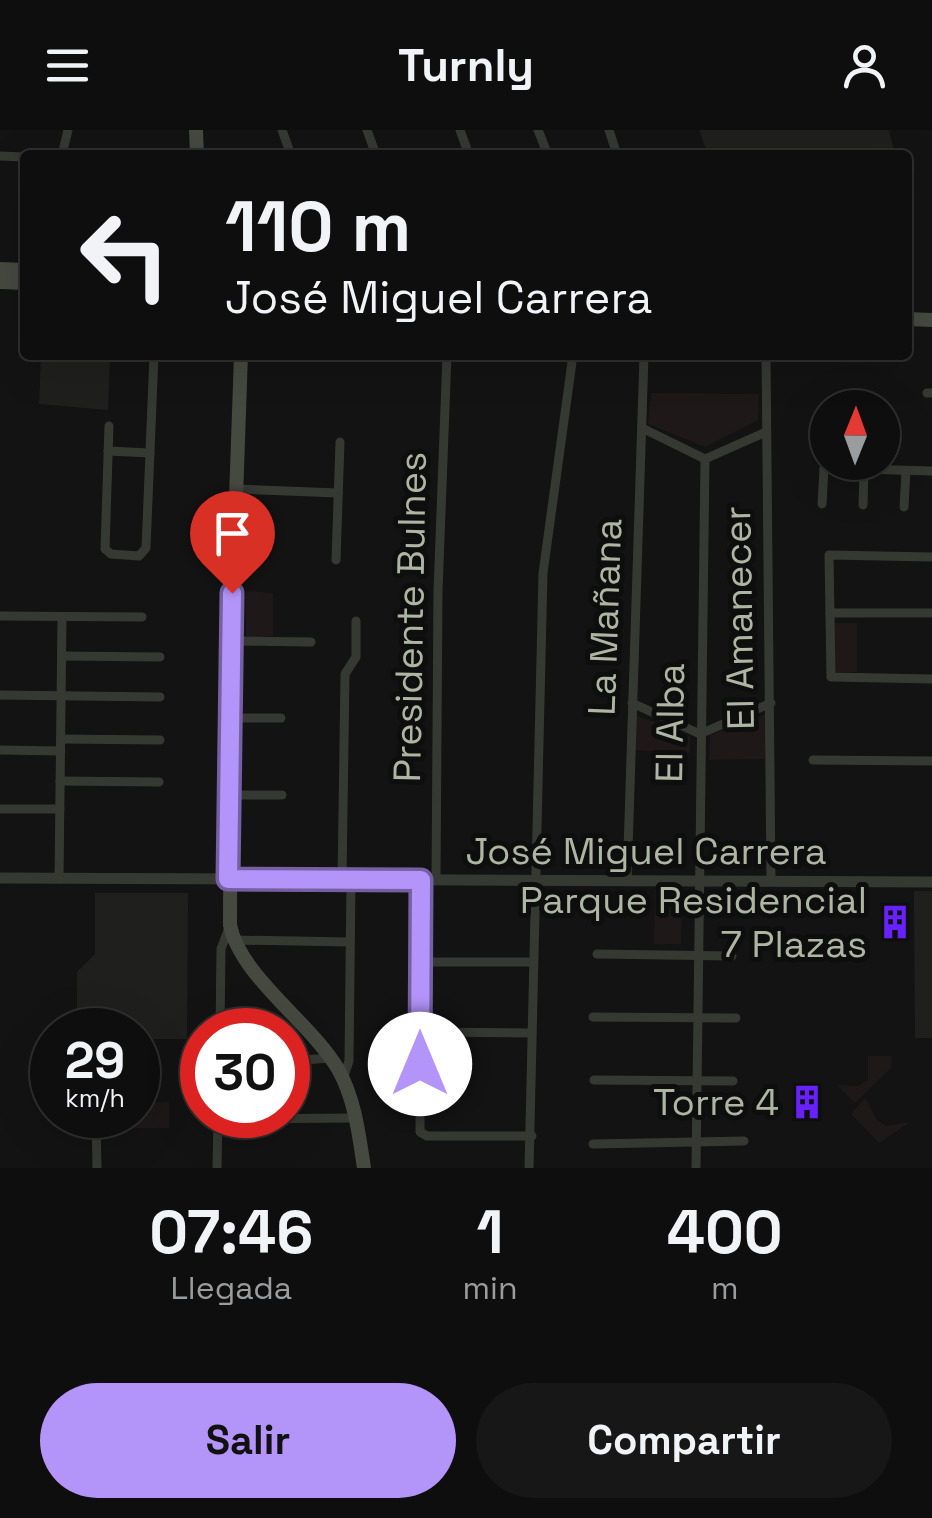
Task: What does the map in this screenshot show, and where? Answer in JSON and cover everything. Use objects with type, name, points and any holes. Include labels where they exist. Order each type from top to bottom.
[{"type":"main road","points":[[241,360],[230,642],[228,879],[232,932],[344,1079],[356,1118],[364,1168]]},
{"type":"street","points":[[109,426],[105,549],[111,554],[139,556],[146,548],[154,360]]},
{"type":"street","name":"Presidente Bulnes","points":[[436,880],[438,591],[448,360]]},
{"type":"street","points":[[530,1168],[543,574],[553,482],[571,397],[573,360]]},
{"type":"street","name":"La Mañana","points":[[627,880],[644,360]]},
{"type":"street","name":"El Amanecer","points":[[766,360],[771,881]]},
{"type":"street","points":[[642,428],[704,459],[766,432]]},
{"type":"street","points":[[336,560],[340,442]]},
{"type":"street","points":[[108,451],[150,453]]},
{"type":"street","name":"El Alba","points":[[696,1168],[704,459]]},
{"type":"street","points":[[900,471],[932,472]]},
{"type":"street","points":[[904,507],[906,471]]},
{"type":"street","points":[[822,504],[823,480]]},
{"type":"street","points":[[863,505],[864,480]]},
{"type":"street","points":[[235,488],[338,493]]},
{"type":"street","points":[[932,557],[829,556],[831,678],[932,678]]},
{"type":"street","points":[[830,613],[932,613]]},
{"type":"street","points":[[0,616],[142,618]]},
{"type":"street","points":[[59,878],[62,616]]},
{"type":"street","points":[[344,1079],[348,1061],[350,942],[345,674],[356,657],[356,621]]},
{"type":"street","points":[[230,642],[311,642]]},
{"type":"street","points":[[62,656],[160,657]]},
{"type":"street","points":[[0,695],[160,697]]},
{"type":"street","points":[[632,702],[700,734],[771,703]]},
{"type":"street","points":[[230,718],[281,718]]},
{"type":"street","points":[[61,739],[160,740]]},
{"type":"street","points":[[0,750],[60,751]]},
{"type":"street","points":[[813,760],[932,761]]},
{"type":"street","points":[[60,782],[158,782]]},
{"type":"street","points":[[230,795],[282,795]]},
{"type":"street","points":[[0,809],[60,809]]},
{"type":"street","name":"José Miguel Carrera","points":[[0,878],[932,882]]},
{"type":"street","points":[[421,880],[422,1134],[532,1136]]},
{"type":"street","points":[[220,1008],[221,949],[232,932],[350,942]]},
{"type":"street","points":[[597,954],[732,956]]},
{"type":"street","points":[[420,962],[532,962]]},
{"type":"street","points":[[593,1016],[736,1018]]},
{"type":"street","points":[[420,1032],[532,1033]]},
{"type":"street","points":[[310,1059],[331,1058]]},
{"type":"street","points":[[594,1080],[734,1081]]},
{"type":"street","points":[[310,1118],[356,1118]]},
{"type":"street","points":[[96,1138],[97,1168]]},
{"type":"street","points":[[217,1168],[218,1138]]},
{"type":"street","points":[[593,1144],[744,1142]]},
{"type":"shaded area","points":[[699,130],[889,130],[894,150],[738,150],[706,149]]},
{"type":"shaded area","points":[[41,360],[110,360],[108,410],[39,404]]},
{"type":"shaded area","points":[[651,393],[759,394],[758,420],[705,447],[648,424]]},
{"type":"shaded area","points":[[246,591],[273,593],[273,636],[246,638]]},
{"type":"shaded area","points":[[834,623],[857,623],[857,672],[834,672]]},
{"type":"shaded area","points":[[766,714],[765,759],[709,760],[710,735]]},
{"type":"shaded area","points":[[635,715],[690,736],[690,753],[634,750]]},
{"type":"shaded area","points":[[655,889],[682,890],[681,944],[654,944]]},
{"type":"shaded area","points":[[914,891],[932,891],[932,1038],[915,1038]]},
{"type":"shaded area","points":[[95,893],[188,893],[187,1008],[180,1008],[180,1039],[160,1039],[160,1008],[77,1008],[77,972],[95,954]]},
{"type":"shaded area","points":[[868,1056],[892,1056],[891,1068],[855,1103],[837,1085],[858,1086],[868,1080]]},
{"type":"shaded area","points":[[865,1098],[877,1120],[886,1126],[910,1122],[879,1143],[851,1114]]},
{"type":"shaded area","points":[[160,1102],[169,1102],[169,1128],[160,1128]]},
{"type":"place","name":"Parque Residencial 7 Plazas","points":[[895,922]]},
{"type":"place","name":"Torre 4","points":[[807,1102]]},
{"type":"route","points":[[232,593],[228,879],[421,880],[420,1064]]}]
